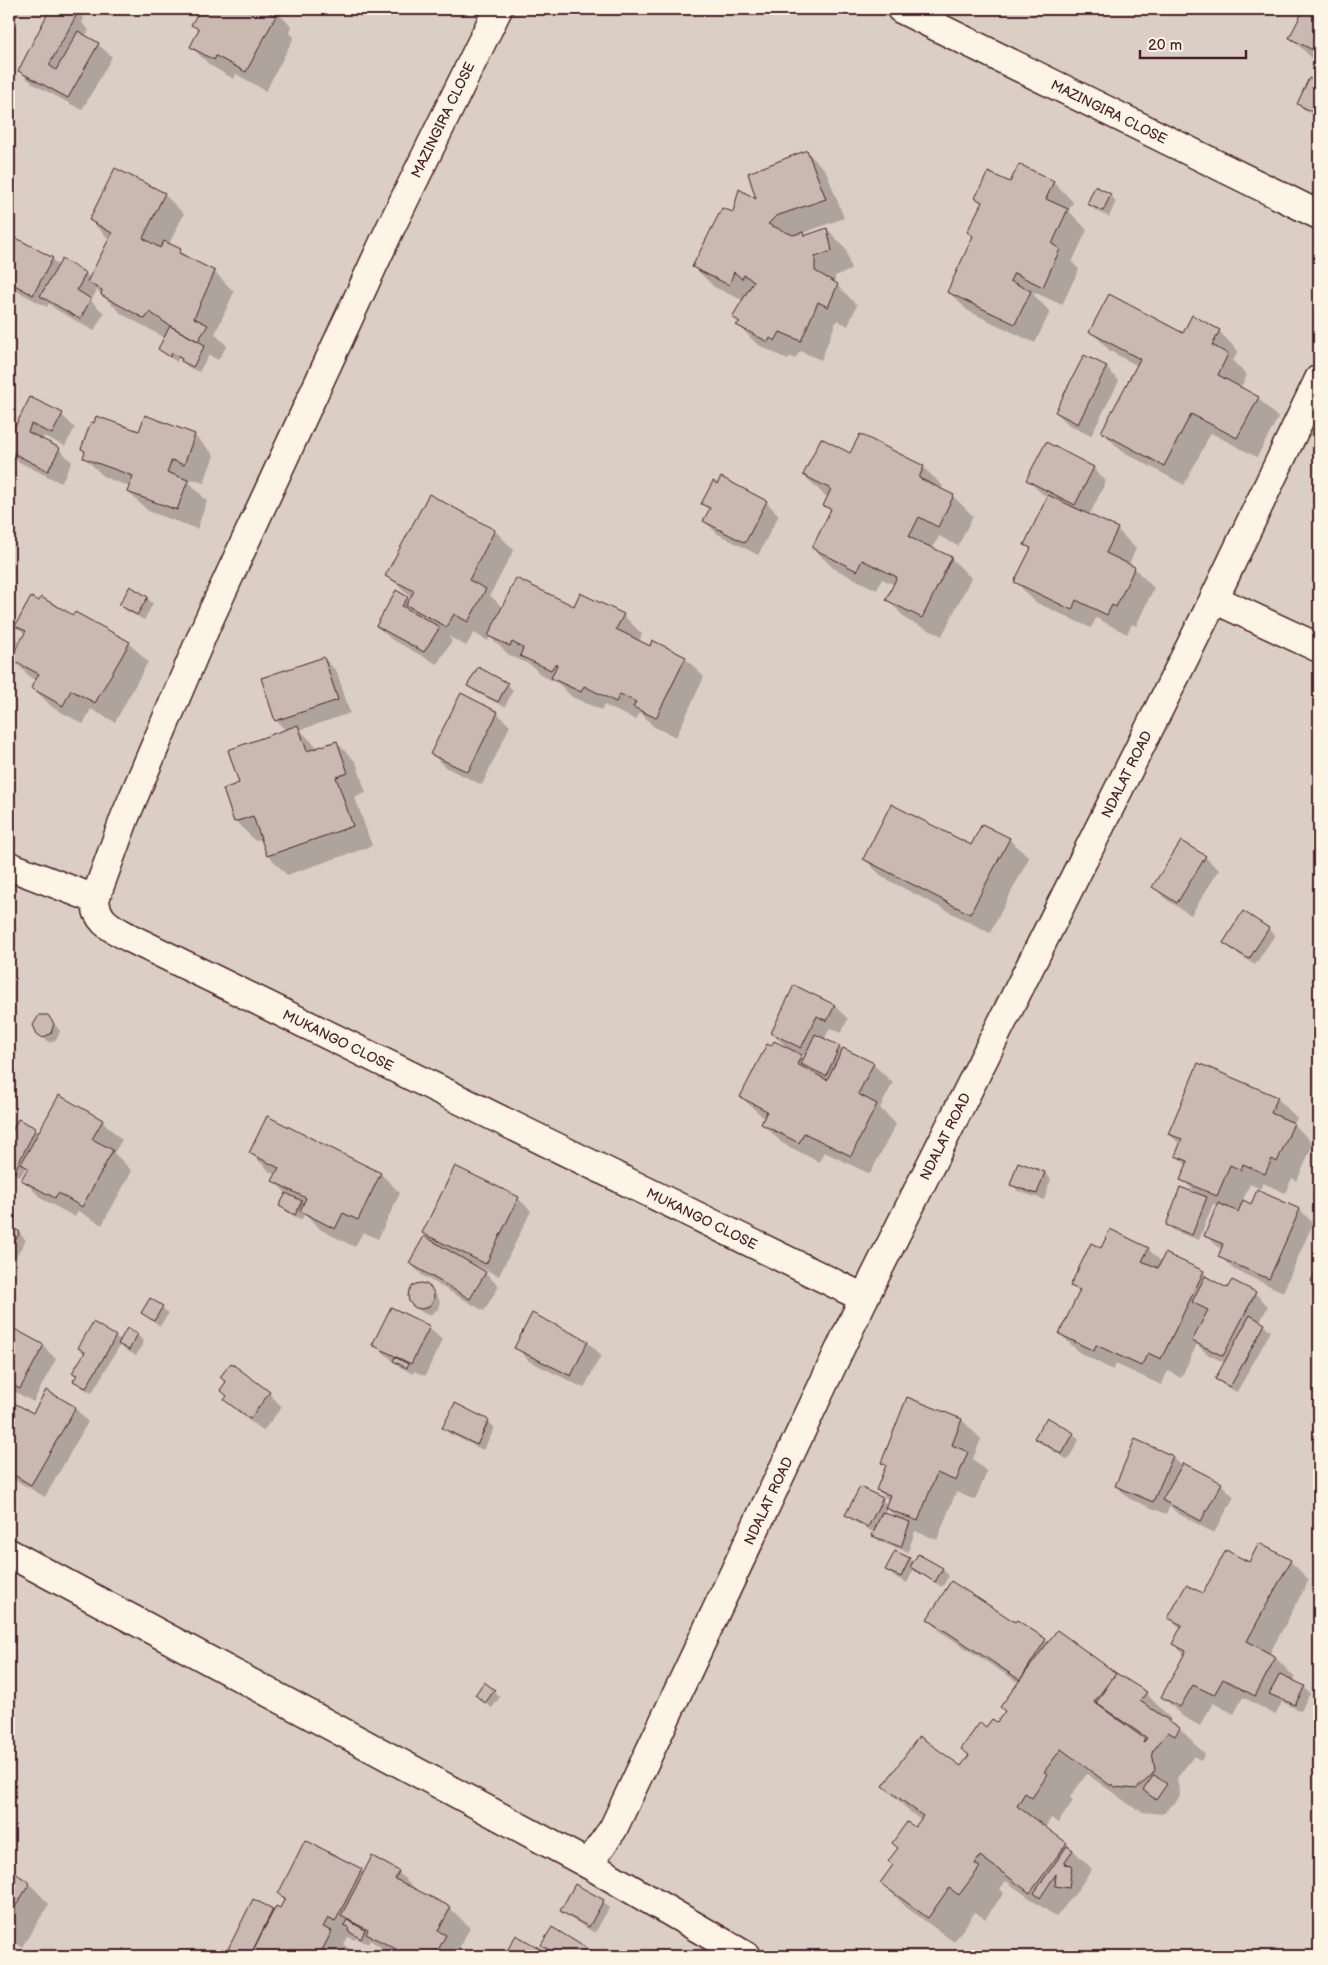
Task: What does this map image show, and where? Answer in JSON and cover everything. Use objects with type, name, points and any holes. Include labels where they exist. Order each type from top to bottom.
[{"type":"street","name":"MAZINGIRA CLOSE","points":[[95,899],[125,817],[207,624],[389,231],[498,9]]},
{"type":"street","name":"MAZINGIRA CLOSE","points":[[901,9],[1319,215]]},
{"type":"street","name":"NDALAT ROAD","points":[[588,1864],[613,1829],[864,1298],[1214,599],[1319,379]]},
{"type":"street","points":[[1214,599],[1319,648]]},
{"type":"street","points":[[9,866],[95,899]]},
{"type":"street","name":"MUKANGO CLOSE","points":[[95,899],[95,910],[102,920],[130,938],[864,1298]]},
{"type":"street","points":[[9,1553],[618,1880],[746,1956]]},
{"type":"shaded area","points":[[9,9],[1319,9],[1319,1956],[9,1956]]},
{"type":"building","points":[[50,9],[69,9],[76,16],[49,65],[56,70],[78,31],[99,43],[68,98],[18,71]]},
{"type":"building","points":[[191,9],[272,9],[269,13],[276,16],[246,72],[216,56],[214,60],[190,47],[199,29],[191,25],[198,13]]},
{"type":"building","points":[[1304,9],[1319,9],[1319,53],[1289,38]]},
{"type":"building","points":[[1309,78],[1319,83],[1319,115],[1297,104]]},
{"type":"building","points":[[807,150],[826,199],[776,216],[768,224],[793,235],[803,232],[804,236],[827,228],[832,251],[815,257],[815,271],[838,284],[828,307],[818,302],[801,341],[780,332],[775,341],[770,338],[768,342],[736,325],[740,322],[732,317],[754,281],[744,275],[742,279],[734,272],[729,285],[692,267],[722,208],[733,212],[739,189],[756,199],[748,173]]},
{"type":"building","points":[[1019,164],[1054,181],[1046,199],[1068,209],[1052,244],[1060,249],[1043,287],[1014,273],[1010,281],[1031,291],[1015,324],[947,292],[973,236],[967,232],[982,202],[975,198],[988,172],[1010,182]]},
{"type":"building","points":[[115,168],[165,193],[143,238],[160,248],[164,241],[181,249],[179,253],[215,271],[194,318],[208,325],[198,341],[170,326],[150,312],[145,319],[101,295],[102,290],[87,282],[112,233],[89,220]]},
{"type":"building","points":[[1095,186],[1111,194],[1103,211],[1087,204]]},
{"type":"building","points":[[9,234],[53,258],[33,295],[9,282]]},
{"type":"building","points":[[62,259],[86,273],[77,290],[91,299],[80,319],[40,296]]},
{"type":"building","points":[[1109,294],[1183,333],[1192,315],[1220,330],[1212,345],[1228,354],[1218,375],[1259,397],[1237,438],[1191,414],[1164,466],[1101,432],[1140,359],[1089,332]]},
{"type":"building","points":[[170,326],[205,345],[193,367],[181,361],[182,359],[172,353],[170,357],[158,349]]},
{"type":"building","points":[[1084,355],[1107,366],[1078,424],[1055,412]]},
{"type":"building","points":[[30,397],[63,413],[52,434],[31,424],[28,432],[60,448],[48,471],[9,451],[9,439]]},
{"type":"building","points":[[145,415],[195,434],[184,465],[172,460],[167,472],[188,480],[177,510],[127,492],[133,476],[83,458],[85,451],[81,449],[91,422],[94,423],[96,416],[139,431]]},
{"type":"building","points":[[860,434],[924,466],[919,478],[954,495],[938,527],[919,517],[909,537],[952,557],[922,618],[886,600],[897,577],[862,560],[857,571],[812,548],[831,509],[823,506],[831,489],[803,475],[821,438],[850,453]]},
{"type":"building","points":[[1046,442],[1094,467],[1075,505],[1026,480]]},
{"type":"building","points":[[721,477],[767,501],[745,543],[703,521],[710,508],[701,504],[713,481],[717,484]]},
{"type":"building","points":[[429,494],[495,530],[469,580],[486,589],[468,622],[454,614],[447,627],[406,605],[414,591],[385,576]]},
{"type":"building","points":[[1048,495],[1118,528],[1106,553],[1135,567],[1116,607],[1112,605],[1107,615],[1076,600],[1072,610],[1014,582],[1031,548],[1024,545]]},
{"type":"building","points":[[516,578],[574,606],[580,593],[624,614],[616,629],[650,646],[652,640],[686,657],[656,718],[633,707],[636,702],[620,694],[616,702],[584,686],[581,692],[551,678],[557,665],[555,664],[551,670],[520,656],[523,648],[512,642],[510,646],[488,636]]},
{"type":"building","points":[[130,586],[148,597],[137,615],[119,605]]},
{"type":"building","points":[[396,590],[408,597],[402,606],[440,627],[424,652],[376,626]]},
{"type":"building","points":[[31,597],[39,601],[41,597],[73,615],[75,612],[130,642],[95,703],[71,690],[63,706],[31,688],[39,674],[10,659],[26,631],[15,626]]},
{"type":"building","points":[[324,657],[338,700],[275,721],[261,678]]},
{"type":"building","points":[[478,667],[508,683],[498,702],[467,686]]},
{"type":"building","points":[[461,693],[498,712],[468,772],[430,754]]},
{"type":"building","points":[[298,725],[307,751],[337,741],[348,773],[336,777],[353,826],[267,856],[253,816],[234,822],[223,789],[239,783],[228,750]]},
{"type":"building","points":[[891,804],[971,845],[982,824],[1010,838],[970,914],[863,859]]},
{"type":"building","points":[[1181,841],[1206,856],[1177,903],[1152,887]]},
{"type":"building","points":[[1243,911],[1269,928],[1249,959],[1223,943]]},
{"type":"building","points":[[794,985],[835,1005],[827,1021],[817,1016],[801,1048],[771,1033]]},
{"type":"building","points":[[39,1015],[48,1015],[54,1024],[51,1033],[43,1038],[37,1034],[33,1025]]},
{"type":"building","points":[[815,1034],[840,1046],[826,1076],[801,1064]]},
{"type":"building","points":[[774,1041],[802,1055],[797,1064],[827,1080],[843,1048],[874,1063],[858,1094],[877,1104],[851,1156],[804,1133],[799,1143],[761,1124],[767,1111],[740,1097],[767,1044],[771,1046]]},
{"type":"building","points":[[1198,1063],[1278,1097],[1271,1113],[1294,1123],[1277,1162],[1272,1159],[1265,1174],[1243,1164],[1241,1170],[1230,1165],[1217,1196],[1180,1180],[1188,1161],[1175,1156],[1182,1139],[1168,1134]]},
{"type":"building","points":[[59,1095],[103,1120],[92,1139],[113,1150],[82,1207],[58,1193],[55,1198],[21,1180],[28,1168],[21,1164]]},
{"type":"building","points":[[267,1116],[381,1173],[358,1220],[343,1213],[335,1229],[300,1211],[306,1198],[272,1181],[279,1168],[249,1153]]},
{"type":"building","points":[[18,1119],[36,1128],[14,1172],[9,1169],[9,1137]]},
{"type":"building","points":[[1018,1162],[1045,1172],[1037,1194],[1010,1185]]},
{"type":"building","points":[[455,1166],[519,1197],[486,1264],[422,1233]]},
{"type":"building","points":[[1180,1187],[1207,1197],[1192,1235],[1166,1225]]},
{"type":"building","points":[[1257,1190],[1300,1209],[1269,1279],[1218,1257],[1223,1244],[1204,1236],[1218,1203],[1238,1212],[1243,1200],[1251,1204]]},
{"type":"building","points":[[286,1193],[302,1201],[295,1215],[279,1206]]},
{"type":"building","points":[[9,1226],[20,1232],[9,1252]]},
{"type":"building","points":[[1110,1229],[1149,1248],[1142,1261],[1158,1268],[1165,1253],[1204,1271],[1161,1359],[1148,1353],[1141,1366],[1096,1345],[1094,1351],[1059,1334],[1080,1290],[1070,1286],[1091,1243],[1101,1248]]},
{"type":"building","points":[[424,1236],[486,1272],[470,1299],[409,1263]]},
{"type":"building","points":[[1319,1266],[1319,1286],[1311,1281]]},
{"type":"building","points":[[1205,1276],[1227,1288],[1232,1280],[1256,1292],[1223,1356],[1192,1341],[1208,1310],[1192,1302]]},
{"type":"building","points":[[421,1283],[430,1287],[434,1296],[430,1305],[421,1309],[412,1305],[408,1296],[412,1287]]},
{"type":"building","points":[[150,1298],[163,1306],[154,1321],[141,1313]]},
{"type":"building","points":[[391,1307],[430,1326],[411,1364],[372,1345]]},
{"type":"building","points":[[532,1313],[588,1341],[571,1376],[514,1348]]},
{"type":"building","points":[[1250,1315],[1265,1324],[1230,1387],[1215,1379]]},
{"type":"building","points":[[93,1322],[116,1336],[86,1388],[73,1381],[77,1375],[72,1373],[85,1352],[78,1348]]},
{"type":"building","points":[[9,1326],[44,1345],[20,1389],[9,1383]]},
{"type":"building","points":[[127,1328],[138,1334],[129,1350],[118,1344]]},
{"type":"building","points":[[395,1357],[408,1364],[407,1368],[393,1361]]},
{"type":"building","points":[[231,1363],[270,1392],[250,1419],[224,1400],[227,1396],[220,1390],[226,1382],[220,1377]]},
{"type":"building","points":[[46,1390],[76,1407],[31,1485],[9,1472],[9,1457],[12,1452],[9,1450],[9,1412],[14,1403],[33,1413]]},
{"type":"building","points":[[907,1397],[962,1419],[952,1445],[968,1452],[956,1481],[937,1473],[918,1521],[885,1508],[890,1495],[876,1490],[886,1465],[881,1463]]},
{"type":"building","points":[[455,1403],[489,1420],[477,1445],[442,1428]]},
{"type":"building","points":[[1047,1417],[1074,1433],[1062,1454],[1034,1438]]},
{"type":"building","points":[[1135,1439],[1173,1456],[1153,1502],[1115,1486]]},
{"type":"building","points":[[1183,1463],[1222,1483],[1201,1521],[1162,1500]]},
{"type":"building","points":[[860,1487],[883,1498],[868,1527],[845,1515]]},
{"type":"building","points":[[882,1512],[910,1522],[901,1547],[872,1536]]},
{"type":"building","points":[[1259,1543],[1291,1560],[1247,1641],[1276,1657],[1255,1696],[1223,1679],[1214,1695],[1193,1685],[1180,1707],[1161,1697],[1186,1651],[1172,1644],[1182,1625],[1168,1618],[1186,1585],[1203,1593],[1226,1550],[1249,1562]]},
{"type":"building","points":[[895,1551],[910,1558],[901,1577],[885,1570]]},
{"type":"building","points":[[918,1554],[943,1568],[935,1582],[910,1567]]},
{"type":"building","points":[[951,1581],[1015,1622],[1017,1620],[1046,1639],[1020,1680],[927,1619]]},
{"type":"building","points":[[1057,1630],[1116,1673],[1147,1692],[1140,1701],[1180,1728],[1175,1736],[1168,1732],[1152,1752],[1155,1770],[1136,1789],[1115,1787],[1112,1784],[1111,1786],[1061,1749],[1044,1772],[1048,1774],[1032,1798],[1025,1793],[1017,1806],[1067,1843],[1030,1893],[980,1856],[975,1864],[980,1867],[959,1895],[949,1888],[928,1918],[880,1883],[893,1865],[888,1861],[898,1848],[892,1843],[907,1822],[915,1827],[923,1816],[883,1786],[919,1736],[961,1766],[969,1755],[961,1749],[980,1722],[986,1727],[992,1719],[997,1722],[1005,1711],[1000,1707]],"holes":[[[1116,1673],[1096,1703],[1147,1738],[1143,1743],[1145,1739],[1094,1702]]]},
{"type":"building","points":[[1280,1674],[1305,1686],[1295,1705],[1269,1694]]},
{"type":"building","points":[[484,1682],[495,1690],[485,1703],[475,1695]]},
{"type":"building","points":[[1154,1775],[1167,1784],[1156,1800],[1143,1790]]},
{"type":"building","points":[[305,1840],[362,1869],[335,1922],[328,1918],[323,1927],[332,1931],[319,1956],[250,1956],[276,1906],[280,1908],[285,1898],[278,1894]]},
{"type":"building","points":[[1067,1846],[1073,1850],[1064,1864],[1072,1865],[1069,1888],[1055,1886],[1056,1874],[1040,1898],[1034,1893]]},
{"type":"building","points":[[372,1856],[399,1871],[395,1879],[451,1907],[438,1931],[446,1935],[435,1956],[392,1956],[396,1949],[366,1934],[368,1930],[341,1916]]},
{"type":"building","points":[[9,1869],[30,1883],[9,1917]]},
{"type":"building","points":[[575,1884],[604,1900],[589,1927],[560,1911]]},
{"type":"building","points":[[253,1899],[273,1909],[250,1956],[242,1956],[228,1949]]},
{"type":"building","points":[[347,1920],[365,1930],[361,1939],[348,1931],[349,1927],[344,1925]]},
{"type":"building","points":[[552,1927],[599,1956],[570,1956],[563,1952],[559,1956],[541,1945]]},
{"type":"building","points":[[516,1935],[546,1952],[544,1956],[504,1956]]}]
